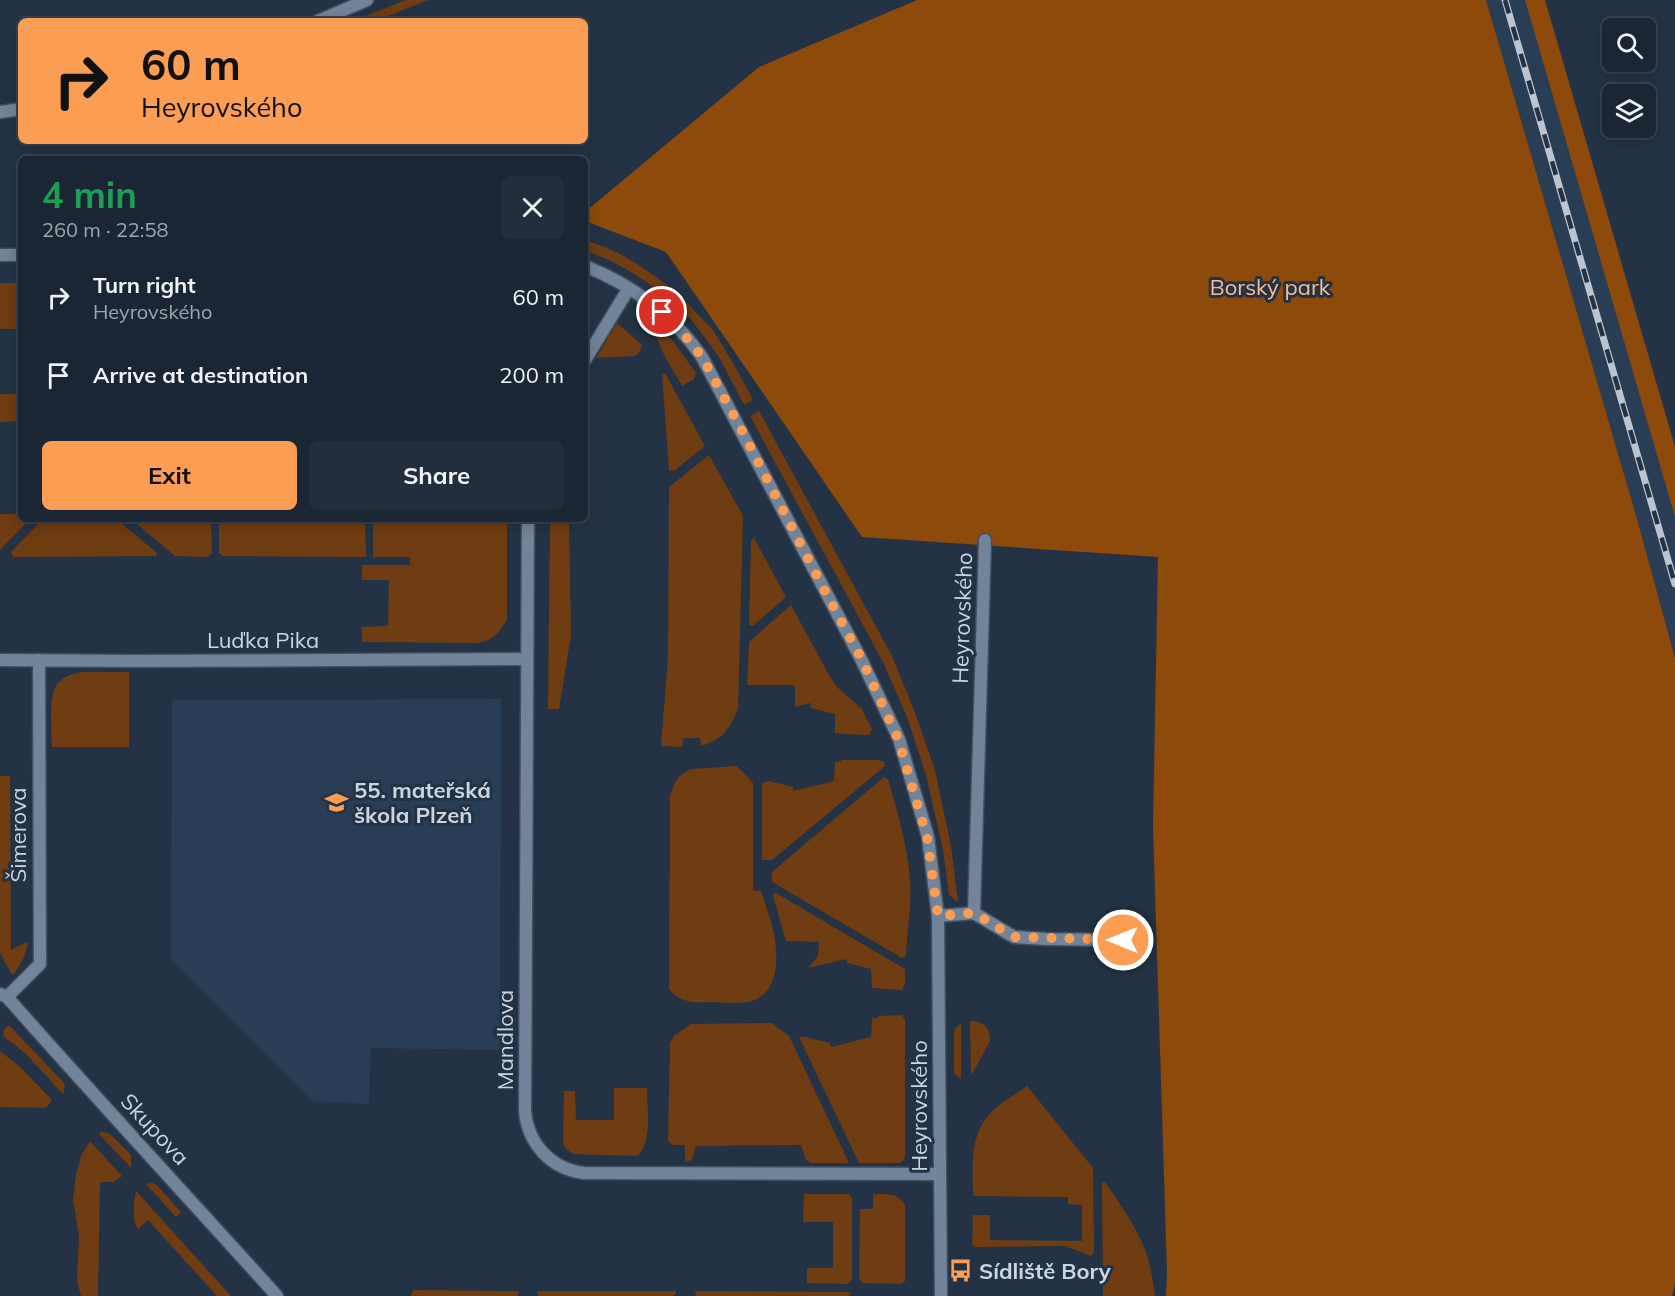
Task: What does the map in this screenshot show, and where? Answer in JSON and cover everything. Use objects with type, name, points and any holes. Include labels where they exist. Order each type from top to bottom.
[{"type":"street","points":[[325,18],[367,0]]},
{"type":"street","points":[[0,112],[18,109]]},
{"type":"street","points":[[0,255],[18,255]]},
{"type":"street","name":"Heyrovského","points":[[588,267],[629,288],[654,305],[690,341],[702,357],[861,658],[898,739],[927,837],[938,916],[941,1296]]},
{"type":"street","points":[[588,355],[629,288]]},
{"type":"street","name":"Mandlova","points":[[528,522],[525,1111],[530,1133],[538,1148],[558,1165],[568,1170],[584,1173],[940,1174]]},
{"type":"street","name":"Heyrovského","points":[[974,913],[985,540]]},
{"type":"street","name":"Luďka Pika","points":[[0,660],[527,659]]},
{"type":"street","name":"Šimerova","points":[[3,995],[39,964],[39,660]]},
{"type":"street","points":[[938,916],[974,913],[1014,937],[1123,940]]},
{"type":"street","name":"Skupova","points":[[3,995],[277,1296]]},
{"type":"shaded area","points":[[406,0],[428,0],[383,18],[361,18]]},
{"type":"shaded area","points":[[1486,0],[1525,0],[1673,509],[1675,517],[1675,658],[1637,519]]},
{"type":"shaded area","points":[[588,241],[620,254],[671,288],[665,295],[617,264],[588,252]]},
{"type":"shaded area","points":[[0,283],[18,283],[18,329],[0,329]]},
{"type":"shaded area","points":[[681,297],[713,330],[753,400],[744,405],[719,357],[691,319],[674,302]]},
{"type":"shaded area","points":[[617,323],[642,345],[640,351],[635,356],[596,358]]},
{"type":"shaded area","points":[[656,326],[673,341],[696,373],[694,379],[682,386],[661,348]]},
{"type":"shaded area","points":[[665,373],[705,446],[674,471],[669,470],[662,374]]},
{"type":"shaded area","points":[[0,394],[18,394],[18,421],[0,422]]},
{"type":"shaded area","points":[[759,411],[892,656],[914,710],[935,770],[951,846],[958,902],[949,895],[943,850],[926,775],[907,717],[883,662],[750,416]]},
{"type":"shaded area","points":[[709,455],[743,516],[738,709],[728,729],[715,740],[701,746],[700,738],[683,738],[682,747],[661,746],[668,656],[669,487]]},
{"type":"shaded area","points":[[0,514],[18,514],[18,522],[27,522],[0,550]]},
{"type":"shaded area","points":[[40,522],[120,522],[157,553],[156,556],[13,557],[11,552]]},
{"type":"shaded area","points":[[135,522],[211,522],[212,553],[208,557],[175,556]]},
{"type":"shaded area","points":[[219,522],[365,522],[366,557],[223,556],[219,553]]},
{"type":"shaded area","points":[[373,522],[507,522],[507,619],[492,638],[478,643],[362,642],[362,627],[388,626],[389,580],[362,580],[362,565],[410,565],[410,557],[373,557]]},
{"type":"shaded area","points":[[550,522],[569,522],[571,635],[559,709],[548,709]]},
{"type":"shaded area","points":[[754,538],[786,597],[753,626],[749,625],[751,540]]},
{"type":"shaded area","points":[[791,605],[837,687],[862,709],[872,729],[869,735],[835,733],[835,714],[811,708],[811,703],[795,707],[795,685],[747,685],[749,642]]},
{"type":"shaded area","points":[[81,672],[129,672],[129,747],[52,747],[51,722],[55,687],[64,678]]},
{"type":"shaded area","name":"55. mateřská škola Plzeň","points":[[501,699],[500,1050],[371,1048],[369,1104],[312,1101],[171,960],[172,700]]},
{"type":"shaded area","points":[[841,760],[879,760],[884,762],[885,766],[772,860],[762,860],[762,783],[769,781],[793,787],[793,791],[834,781],[835,762],[841,762]]},
{"type":"shaded area","points":[[737,766],[753,783],[753,890],[761,891],[773,928],[775,973],[769,988],[752,1001],[735,1003],[688,1001],[673,994],[669,989],[670,797],[677,780],[687,771]]},
{"type":"shaded area","points":[[0,776],[10,776],[11,950],[28,943],[24,957],[14,974],[11,973],[0,953]]},
{"type":"shaded area","points":[[884,777],[888,779],[895,804],[909,867],[910,908],[906,956],[902,958],[772,882],[772,872]]},
{"type":"shaded area","points":[[774,893],[905,969],[905,984],[902,990],[872,988],[871,969],[847,963],[847,959],[808,968],[818,956],[819,942],[786,941]]},
{"type":"shaded area","points":[[902,1015],[905,1020],[905,1157],[899,1163],[859,1163],[799,1037],[830,1043],[831,1047],[871,1037],[872,1018]]},
{"type":"shaded area","points":[[970,1021],[979,1022],[985,1026],[989,1032],[990,1041],[971,1076]]},
{"type":"shaded area","points":[[772,1023],[789,1036],[849,1163],[811,1163],[806,1160],[801,1145],[696,1146],[692,1160],[685,1162],[685,1145],[672,1145],[668,1141],[670,1043],[674,1036],[691,1024]]},
{"type":"shaded area","points":[[961,1023],[961,1079],[954,1072],[954,1033]]},
{"type":"shaded area","points":[[9,1025],[63,1082],[65,1086],[63,1094],[25,1053],[3,1036],[4,1029]]},
{"type":"shaded area","points":[[0,1051],[20,1067],[52,1100],[46,1108],[0,1107]]},
{"type":"shaded area","points":[[915,1078],[920,1078],[925,1083],[925,1142],[922,1151],[915,1157]]},
{"type":"shaded area","points":[[1027,1086],[1093,1168],[1094,1252],[1091,1256],[1065,1246],[975,1247],[972,1244],[973,1215],[990,1215],[990,1240],[1082,1241],[1082,1205],[1068,1204],[1068,1197],[973,1196],[973,1153],[978,1133],[997,1107]]},
{"type":"shaded area","points":[[614,1088],[647,1088],[648,1124],[642,1150],[637,1156],[573,1154],[565,1148],[563,1142],[564,1091],[575,1091],[576,1120],[614,1120]]},
{"type":"shaded area","points":[[102,1132],[110,1134],[131,1155],[131,1168],[99,1134]]},
{"type":"shaded area","points":[[90,1141],[122,1176],[114,1182],[100,1182],[98,1296],[81,1296],[77,1280],[79,1237],[73,1199],[81,1156]]},
{"type":"shaded area","points":[[1105,1182],[1143,1245],[1150,1265],[1155,1296],[1103,1296],[1102,1183]]},
{"type":"shaded area","points":[[146,1184],[156,1184],[181,1212],[176,1217]]},
{"type":"shaded area","points":[[136,1191],[231,1296],[217,1296],[148,1220],[138,1229],[134,1216]]},
{"type":"shaded area","points":[[804,1194],[849,1194],[852,1198],[852,1279],[848,1284],[807,1283],[807,1268],[833,1268],[833,1222],[803,1222]]},
{"type":"shaded area","points":[[873,1194],[895,1196],[905,1205],[905,1281],[901,1284],[863,1283],[859,1279],[860,1209],[873,1209]]},
{"type":"shaded area","points":[[413,1290],[519,1291],[517,1296],[411,1296]]},
{"type":"shaded area","points":[[537,1291],[676,1291],[676,1294],[673,1296],[539,1296]]},
{"type":"shaded area","points":[[695,1291],[849,1292],[851,1294],[847,1296],[696,1296]]},
{"type":"green space","name":"Borský park","points":[[917,0],[1486,0],[1637,519],[1675,658],[1675,1284],[1672,1296],[1166,1296],[1153,827],[1158,557],[862,537],[666,252],[588,222],[588,210],[759,67]]},
{"type":"green space","points":[[1525,0],[1545,0],[1675,447],[1675,517]]},
{"type":"railway","points":[[1505,0],[1675,584]]},
{"type":"place","name":"55. mateřská škola Plzeň","points":[[336,803]]},
{"type":"place","name":"Sídliště Bory","points":[[961,1271]]},
{"type":"route","points":[[662,312],[702,357],[861,658],[904,757],[927,837],[938,916],[974,913],[1014,937],[1123,940]]}]
